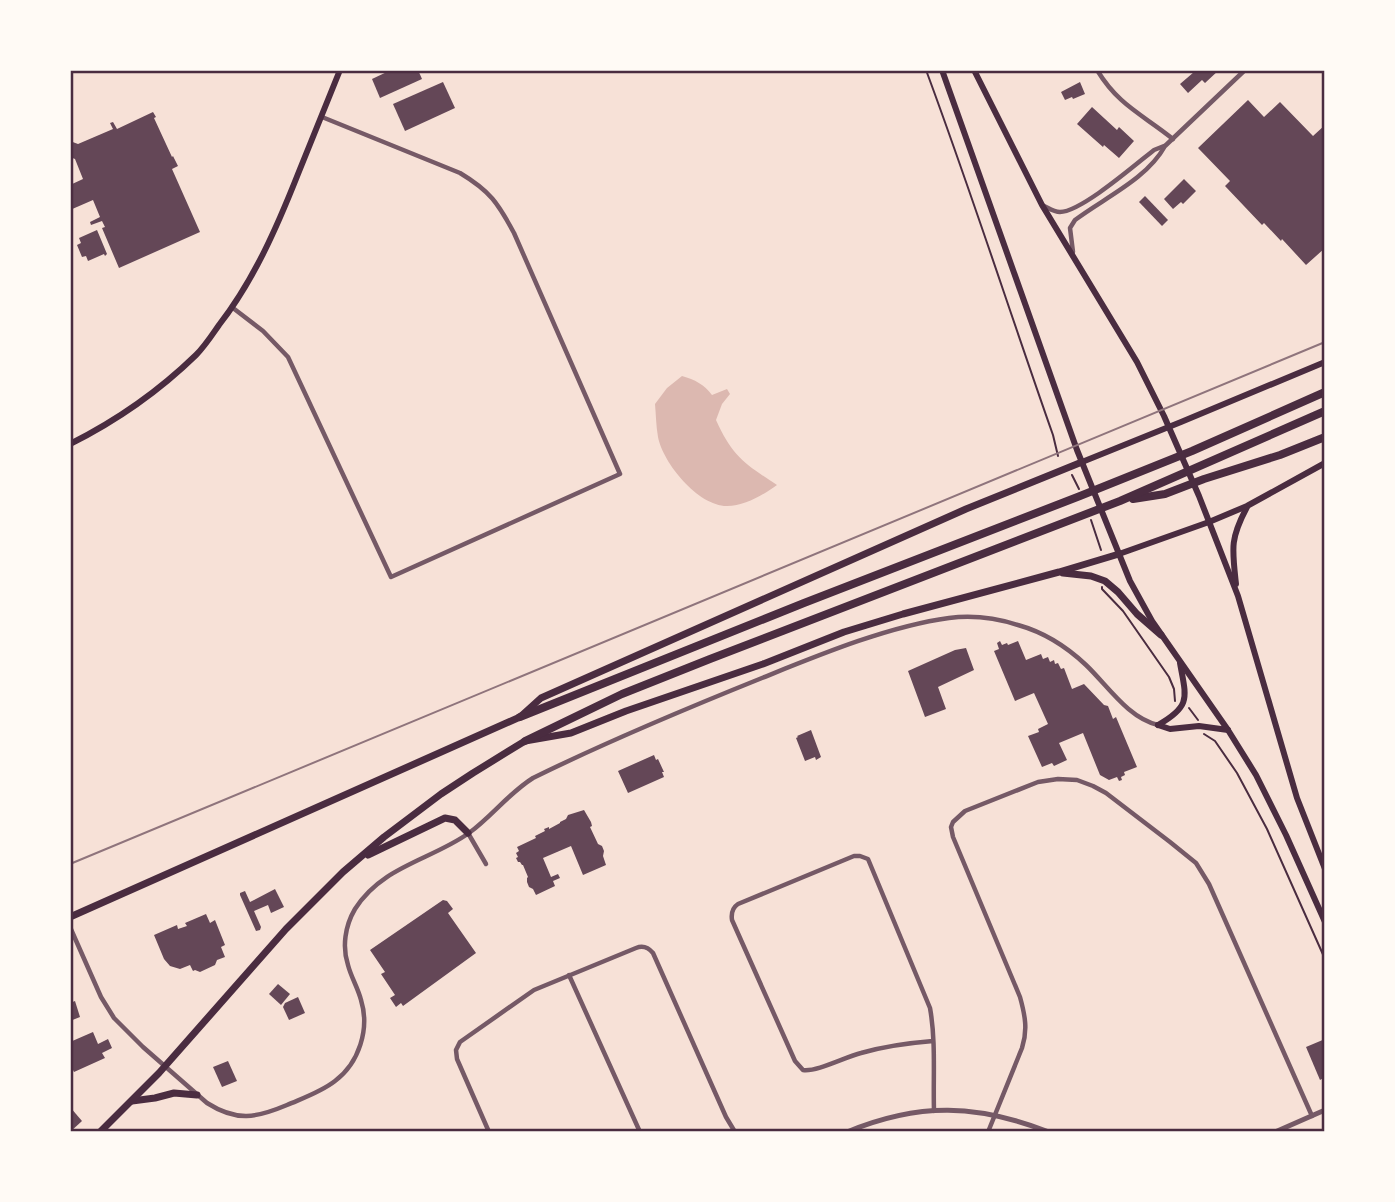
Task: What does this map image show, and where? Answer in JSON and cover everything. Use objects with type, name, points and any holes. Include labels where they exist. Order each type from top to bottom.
[{"type":"highway","points":[[70,917],[520,717],[1091,492],[1325,392]]},
{"type":"highway","points":[[100,1132],[165,1066],[324,890],[384,837],[449,789],[526,741],[622,694],[1120,500],[1325,411]]},
{"type":"highway","points":[[1120,500],[1165,494],[1325,438]]},
{"type":"highway","points":[[520,717],[541,698],[966,509],[1082,461]]},
{"type":"highway","points":[[526,741],[570,733],[891,617],[1119,554]]},
{"type":"highway","points":[[1059,572],[1091,576],[1105,581],[1161,635]]},
{"type":"highway","points":[[358,860],[445,818],[456,820],[468,833]]},
{"type":"highway","points":[[131,1101],[174,1093],[197,1096]]},
{"type":"main road","points":[[70,444],[135,407],[157,389],[198,353],[233,308],[277,228],[340,70]]},
{"type":"main road","points":[[942,70],[1069,430],[1135,593],[1228,730],[1270,802],[1325,922]]},
{"type":"main road","points":[[974,70],[1042,205],[1137,362],[1169,427],[1238,596],[1294,789],[1325,869]]},
{"type":"main road","points":[[1082,461],[1325,362]]},
{"type":"main road","points":[[1119,554],[1247,506],[1325,463]]},
{"type":"main road","points":[[1238,596],[1233,541],[1235,529],[1247,506]]},
{"type":"main road","points":[[1158,725],[1174,716],[1183,705],[1185,694],[1180,661]]},
{"type":"main road","points":[[1158,725],[1170,729],[1199,726],[1228,730]]},
{"type":"street","points":[[1097,70],[1122,102],[1172,139]]},
{"type":"street","points":[[1073,259],[1070,232],[1073,223],[1135,179],[1160,156],[1172,139],[1245,70]]},
{"type":"street","points":[[233,308],[260,328],[288,357],[391,577],[620,474],[514,233],[493,197],[460,173],[322,117]]},
{"type":"street","points":[[1042,205],[1055,212],[1070,210],[1103,190],[1154,150],[1165,146]]},
{"type":"street","points":[[70,927],[96,988],[108,1010],[122,1027],[197,1096],[227,1113],[255,1116],[323,1089],[343,1074],[357,1055],[364,1022],[361,999],[346,959],[345,936],[356,907],[372,890],[396,871],[468,833],[526,783],[670,716],[864,640],[934,620],[960,617],[993,619],[1021,626],[1044,636],[1083,663],[1139,718],[1158,725]]},
{"type":"street","points":[[988,1132],[1024,1041],[1026,1020],[1020,997],[951,827],[965,811],[1028,786],[1049,780],[1068,779],[1099,789],[1196,863],[1205,876],[1312,1116]]},
{"type":"street","points":[[468,833],[486,864]]},
{"type":"street","points":[[933,1041],[882,1047],[813,1070],[803,1070],[795,1061],[732,920],[733,910],[738,904],[854,856],[864,857],[869,862],[928,1003],[932,1019],[933,1041],[934,1111]]},
{"type":"street","points":[[489,1132],[456,1055],[456,1050],[463,1040],[534,990],[636,948],[646,947],[653,953],[735,1132]]},
{"type":"street","points":[[569,975],[640,1132]]},
{"type":"street","points":[[1275,1132],[1325,1110]]},
{"type":"street","points":[[847,1132],[897,1115],[960,1111],[995,1114],[1049,1132]]},
{"type":"path","points":[[926,70],[973,198],[1058,456]]},
{"type":"path","points":[[1071,474],[1077,486]]},
{"type":"path","points":[[1096,531],[1101,550]]},
{"type":"path","points":[[1103,584],[1102,589],[1122,611],[1169,677],[1175,701],[1191,708],[1198,719],[1201,733],[1215,741],[1243,784],[1325,958]]},
{"type":"shaded area","points":[[682,376],[699,383],[712,395],[727,389],[730,394],[722,404],[716,420],[722,432],[740,458],[777,485],[747,502],[727,506],[705,499],[674,470],[661,447],[655,404],[667,388]]},
{"type":"building","points":[[391,70],[418,70],[422,79],[380,98],[372,79]]},
{"type":"building","points":[[1193,70],[1219,70],[1188,93],[1180,84]]},
{"type":"building","points":[[443,82],[455,108],[405,131],[393,104]]},
{"type":"building","points":[[1080,82],[1085,94],[1065,100],[1061,92]]},
{"type":"building","points":[[1248,100],[1264,117],[1280,102],[1313,136],[1325,125],[1325,248],[1306,265],[1225,186],[1230,181],[1198,148]]},
{"type":"building","points":[[1092,107],[1117,130],[1119,127],[1134,141],[1119,158],[1077,124]]},
{"type":"building","points":[[153,112],[178,166],[172,169],[200,232],[119,268],[102,228],[105,227],[102,221],[91,225],[90,222],[100,217],[93,200],[70,210],[70,185],[83,179],[75,159],[70,157],[70,141],[78,144],[113,129],[110,123],[113,122],[117,129]]},
{"type":"building","points":[[1184,179],[1196,191],[1183,204],[1181,202],[1173,209],[1164,199]]},
{"type":"building","points":[[1145,196],[1168,220],[1162,226],[1139,202]]},
{"type":"building","points":[[97,230],[107,254],[88,261],[86,256],[82,257],[77,245],[81,243],[79,238]]},
{"type":"building","points":[[1000,641],[1002,645],[1008,645],[1018,641],[1026,660],[1041,654],[1043,659],[1048,657],[1050,662],[1054,660],[1061,669],[1064,668],[1072,689],[1084,684],[1108,706],[1113,719],[1116,717],[1137,767],[1124,772],[1125,775],[1119,781],[1117,777],[1109,780],[1100,775],[1083,733],[1059,743],[1067,760],[1054,766],[1052,763],[1042,767],[1028,736],[1039,732],[1038,729],[1048,724],[1034,693],[1015,701],[994,651],[999,649],[997,643]]},
{"type":"building","points":[[966,648],[974,670],[938,687],[946,709],[925,717],[908,671],[955,650]]},
{"type":"building","points":[[811,730],[821,757],[805,761],[796,738]]},
{"type":"building","points":[[654,755],[664,777],[628,793],[618,771]]},
{"type":"building","points":[[584,810],[598,844],[604,851],[606,865],[583,875],[571,846],[543,858],[551,877],[558,874],[560,878],[553,881],[555,886],[536,895],[529,887],[523,865],[516,858],[519,851],[517,847],[536,838],[544,829],[560,823],[568,815]]},
{"type":"building","points":[[275,889],[284,907],[271,913],[268,905],[254,911],[261,927],[256,931],[240,893],[245,891],[250,902]]},
{"type":"building","points":[[443,900],[453,909],[448,913],[476,953],[403,1006],[401,1003],[396,1007],[390,998],[395,995],[381,974],[385,972],[370,950]]},
{"type":"building","points":[[206,914],[210,923],[215,920],[225,945],[221,947],[225,957],[200,972],[193,971],[190,965],[180,969],[170,966],[164,959],[154,935],[177,925],[178,929],[187,926],[185,923]]},
{"type":"building","points":[[278,984],[290,994],[281,1005],[269,994]]},
{"type":"building","points":[[298,997],[305,1013],[289,1020],[283,1007],[285,1003]]},
{"type":"building","points":[[75,1001],[80,1017],[70,1021],[70,1003]]},
{"type":"building","points":[[93,1032],[98,1044],[108,1039],[112,1048],[102,1053],[105,1058],[74,1072],[70,1064],[70,1042]]},
{"type":"building","points":[[1325,1039],[1325,1077],[1320,1080],[1306,1047]]},
{"type":"building","points":[[228,1061],[237,1081],[222,1087],[213,1067]]},
{"type":"building","points":[[70,1107],[82,1121],[70,1132]]},
{"type":"railway","points":[[70,864],[1325,342]]}]
